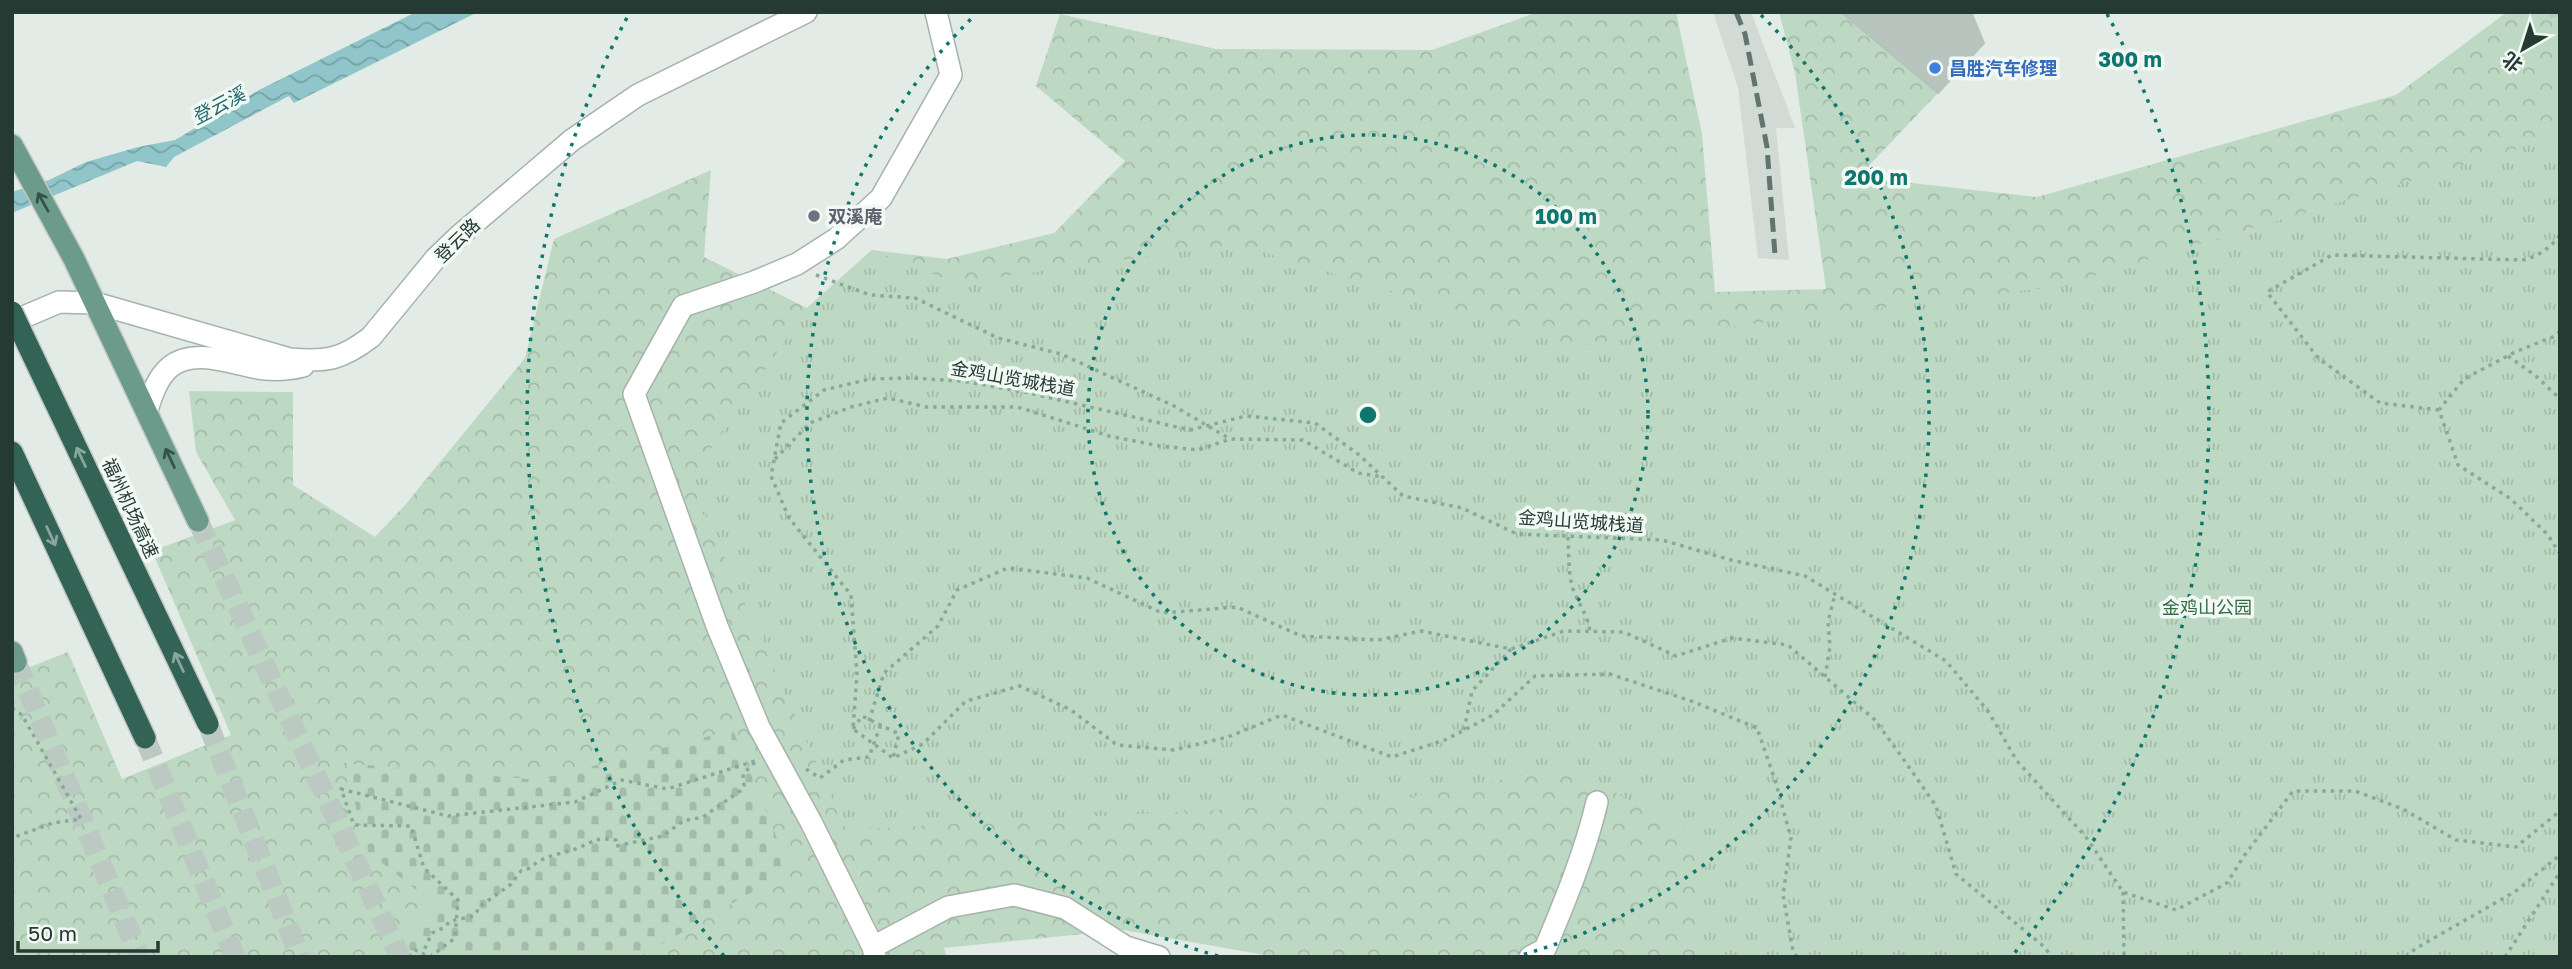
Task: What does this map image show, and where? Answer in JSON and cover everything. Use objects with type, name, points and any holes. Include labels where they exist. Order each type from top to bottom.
[{"type":"highway","name":"福州机场高速","points":[[12,312],[208,724]]},
{"type":"highway","points":[[12,452],[145,738]]},
{"type":"main road","points":[[12,145],[74,259],[198,520]]},
{"type":"street","name":"登云路","points":[[12,322],[60,302],[95,303],[290,359],[323,361],[347,352],[371,337],[436,258],[458,236],[598,121],[638,95],[806,12]]},
{"type":"street","points":[[936,12],[951,75],[881,198],[836,240],[797,264],[683,306],[634,394],[717,626],[759,727],[811,822],[874,952],[948,907],[1014,895],[1065,908],[1126,947],[1159,957]]},
{"type":"street","name":"登云路","points":[[95,303],[149,328],[249,360],[293,368]]},
{"type":"street","points":[[148,410],[161,377],[181,360],[208,359],[268,370],[323,361]]},
{"type":"street","points":[[1530,957],[1545,949],[1590,834],[1597,802]]},
{"type":"path","points":[[2439,410],[2380,403],[2318,358],[2267,292],[2332,254],[2522,260],[2535,257],[2560,234]]},
{"type":"path","points":[[797,264],[823,278],[870,295],[915,298],[998,338],[1061,354],[1174,406],[1230,439]]},
{"type":"path","points":[[2439,410],[2464,379],[2555,336],[2560,331]]},
{"type":"path","points":[[2508,356],[2536,376],[2560,399]]},
{"type":"path","name":"金鸡山览城栈道","points":[[853,729],[857,674],[851,594],[789,519],[771,476],[781,423],[824,390],[870,379],[962,381],[1029,393],[1190,430],[1247,416],[1315,423],[1357,454],[1403,495],[1462,508],[1517,534],[1662,540],[1731,560],[1805,576],[1946,661],[1988,711],[2017,761],[2086,837],[2123,892]]},
{"type":"path","points":[[775,458],[810,423],[851,407],[888,398],[926,407],[1018,407],[1110,436],[1198,450],[1230,439],[1303,440],[1358,472],[1383,477]]},
{"type":"path","points":[[2439,410],[2458,465],[2511,499],[2548,535],[2560,554]]},
{"type":"path","points":[[1568,537],[1573,589],[1586,613],[1590,631]]},
{"type":"path","points":[[869,721],[884,673],[938,626],[957,590],[1007,568],[1087,578],[1162,613],[1237,607],[1301,636],[1378,640],[1421,631],[1511,649]]},
{"type":"path","points":[[1825,677],[1830,648],[1828,622],[1835,594]]},
{"type":"path","points":[[1464,730],[1472,691],[1511,649],[1564,631],[1624,632],[1676,656],[1732,638],[1788,645],[1875,720],[1936,806],[1956,874],[2053,957]]},
{"type":"path","points":[[893,758],[923,744],[966,701],[1020,686],[1071,710],[1117,745],[1174,750],[1228,737],[1282,715],[1392,757],[1445,740],[1493,715],[1535,676],[1610,674],[1694,702],[1757,728],[1791,838],[1783,895],[1793,951],[1797,957]]},
{"type":"path","points":[[12,708],[22,715],[81,819],[53,823],[12,838]]},
{"type":"path","points":[[862,716],[900,734],[893,758],[853,729],[862,716]]},
{"type":"path","points":[[427,956],[455,938],[458,900],[424,868],[411,826],[354,825],[341,789],[449,816],[575,802],[622,780],[667,789],[763,759],[780,767],[793,761],[821,778],[844,760],[869,757],[881,724]]},
{"type":"path","points":[[427,956],[426,945],[432,933],[445,928],[450,921],[470,918],[476,914],[479,907],[510,885],[521,871],[541,860],[579,848],[597,838],[616,840],[616,846],[663,836],[683,821],[698,820],[740,791],[744,786],[743,774],[756,761]]},
{"type":"path","points":[[2124,957],[2123,892],[2176,910],[2227,883],[2292,791],[2355,791],[2403,809],[2456,840],[2516,847],[2560,811]]},
{"type":"path","points":[[2406,957],[2415,949],[2516,891],[2560,855]]},
{"type":"path","points":[[2505,957],[2560,872]]},
{"type":"path","points":[[409,957],[415,950],[427,956]]},
{"type":"shaded area","points":[[1713,12],[1751,12],[1795,128],[1776,128],[1789,260],[1758,258],[1738,88]]},
{"type":"green space","points":[[1538,12],[1676,12],[1702,134],[1715,292],[1826,289],[1795,73],[1779,12],[1841,12],[1938,93],[1858,177],[2037,197],[2396,95],[2507,12],[2560,12],[2560,957],[1276,957],[1123,930],[944,948],[947,957],[12,957],[12,674],[68,652],[122,779],[231,735],[152,551],[235,520],[196,452],[189,391],[293,392],[293,485],[375,537],[405,505],[525,358],[554,239],[711,170],[704,257],[807,308],[872,250],[947,259],[1054,233],[1125,161],[1036,86],[1060,14],[1216,49],[1432,50]]},
{"type":"green space","name":"金鸡山公园","points":[[2560,136],[2560,957],[1700,957],[1697,836],[1566,767],[1396,800],[846,830],[690,480],[807,308],[872,250],[956,283],[1236,244],[1573,346],[2060,286]]},
{"type":"green space","points":[[733,730],[790,870],[639,957],[376,957],[437,906],[368,852],[344,763],[539,780]]},
{"type":"water","points":[[416,12],[478,12],[294,103],[289,96],[174,157],[166,167],[137,161],[12,213],[12,192],[49,180],[86,162],[175,140],[259,90]]},
{"type":"building","name":"昌胜汽车修理","points":[[1841,12],[1971,12],[1984,43],[1938,93]]},
{"type":"tunnel","points":[[198,521],[400,957]]},
{"type":"tunnel","points":[[16,662],[140,957]]},
{"type":"tunnel","points":[[208,724],[300,957]]},
{"type":"tunnel","points":[[145,738],[235,957]]},
{"type":"railway","points":[[1736,12],[1745,34],[1767,147],[1775,255]]},
{"type":"place","name":"昌胜汽车修理","points":[[1935,68]]},
{"type":"place","name":"双溪庵","points":[[814,216]]},
{"type":"water label","name":"登云溪","points":[[218,105]]}]
